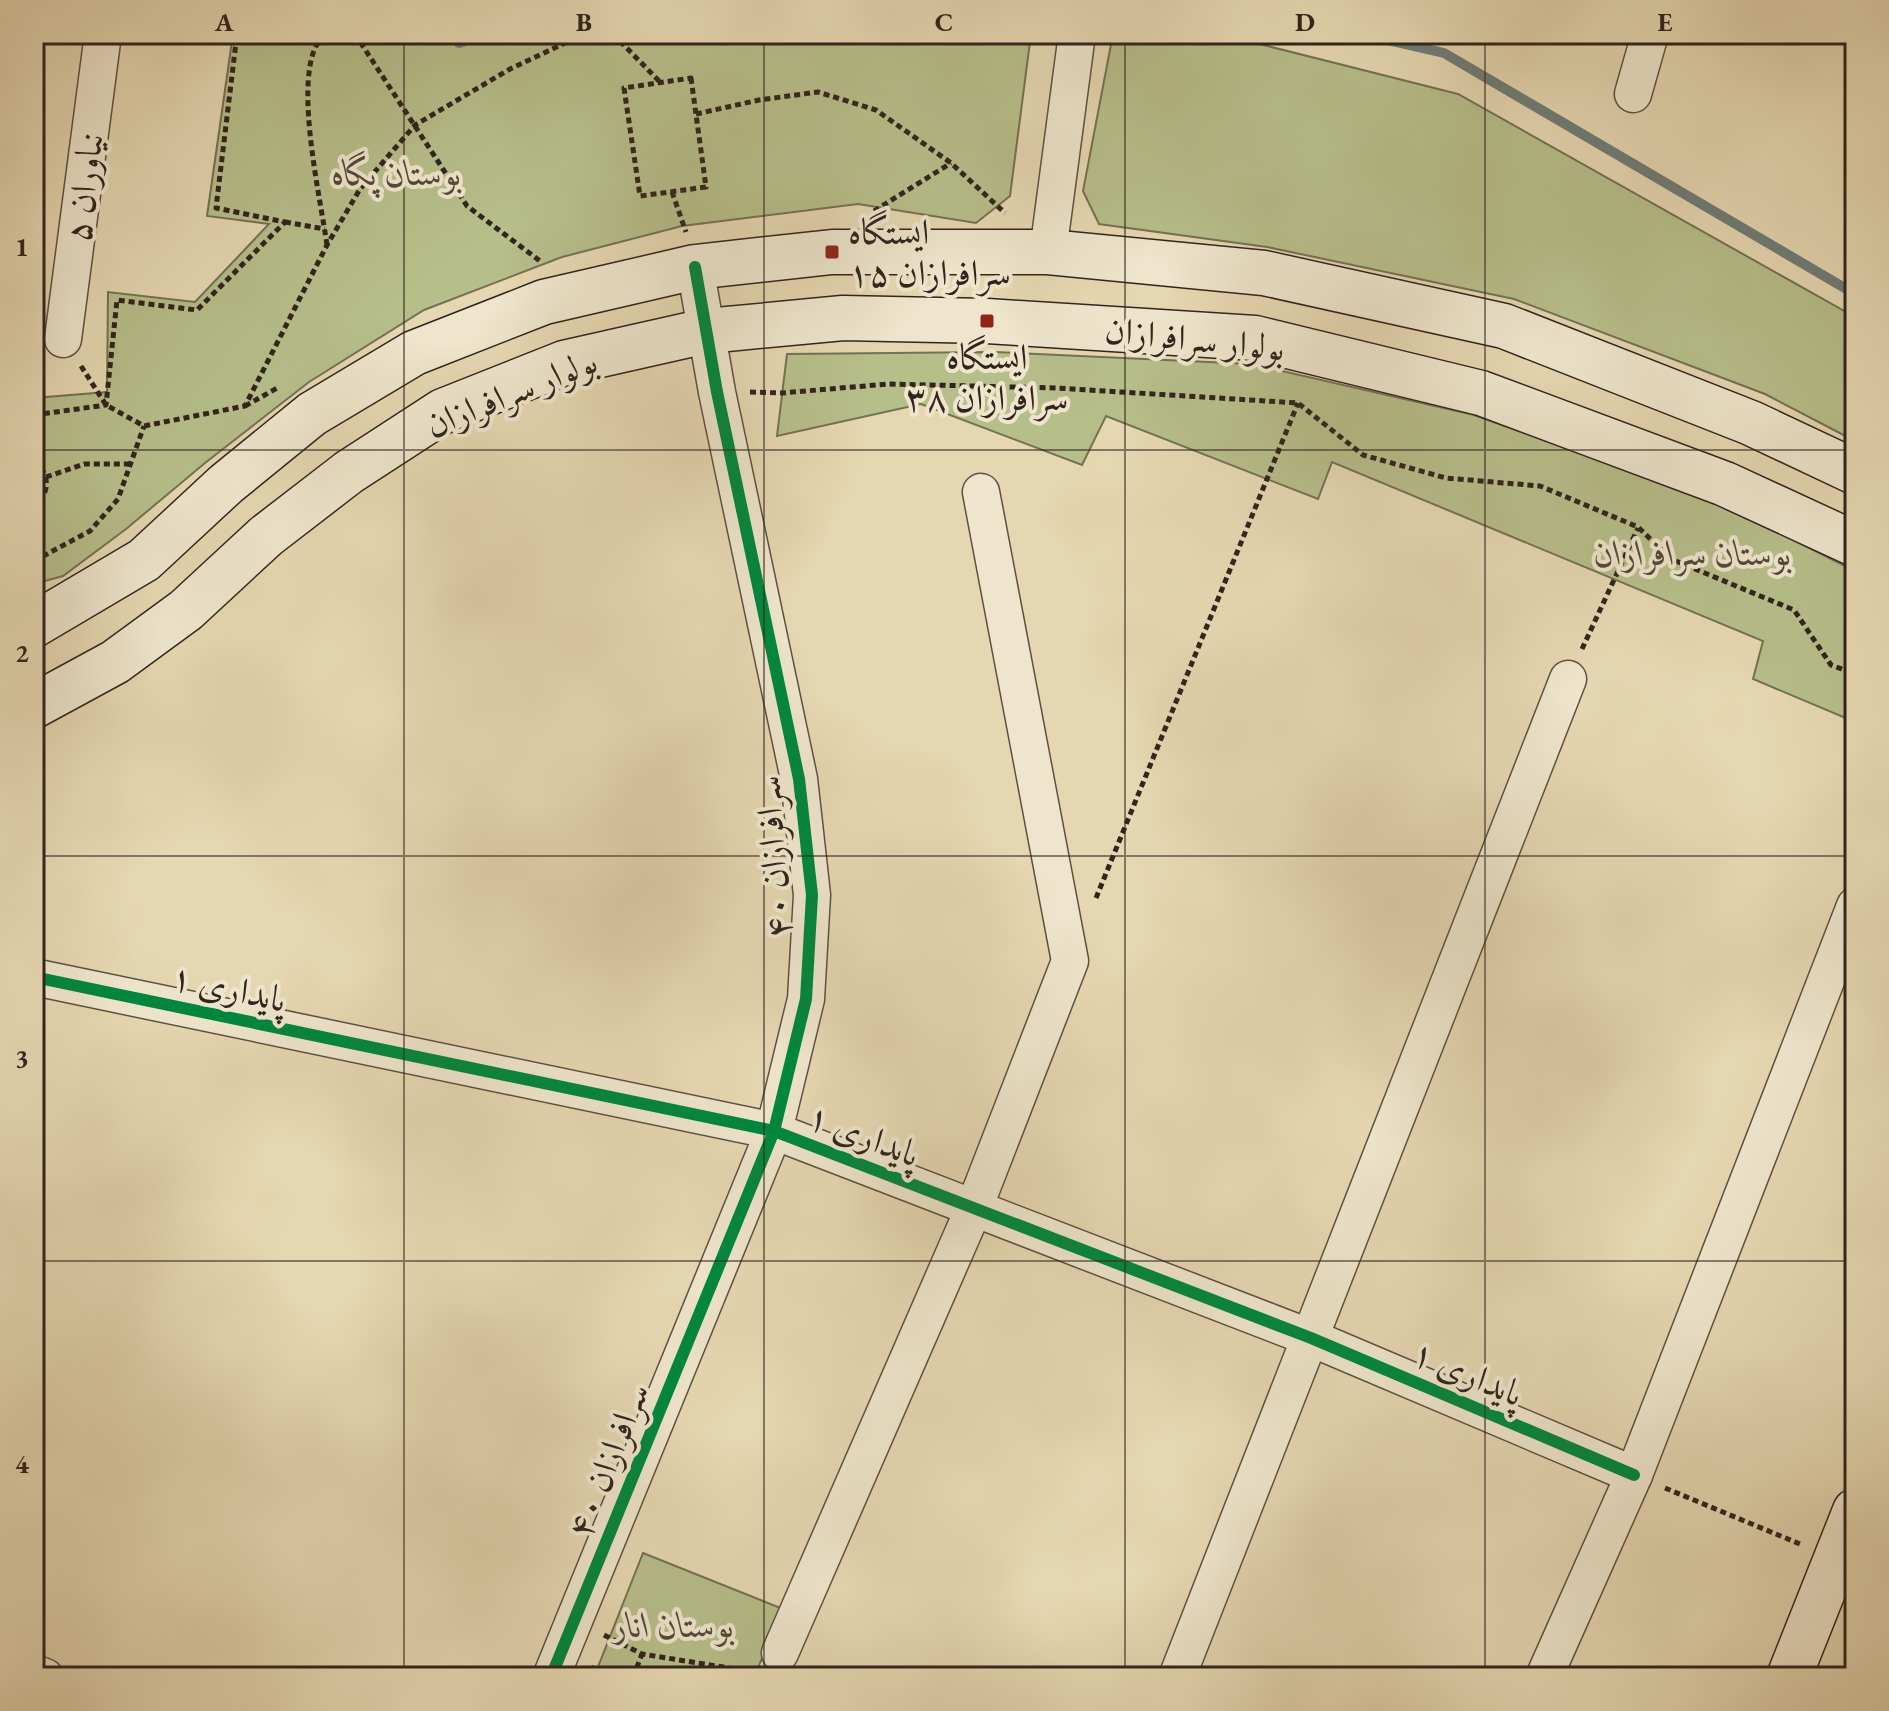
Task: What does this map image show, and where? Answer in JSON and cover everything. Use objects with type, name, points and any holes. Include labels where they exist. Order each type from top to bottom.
[{"type":"main road","name":"بولوار سرافرازان","points":[[34,625],[144,560],[226,484],[312,414],[414,353],[544,302],[695,267],[832,252],[1048,252],[1264,273],[1504,326],[1751,423],[1855,472]]},
{"type":"main road","name":"بولوار سرافرازان","points":[[34,706],[115,662],[186,610],[266,536],[349,472],[443,411],[564,363],[706,331],[843,318],[987,321],[1255,338],[1481,393],[1725,484],[1855,544]]},
{"type":"main road","points":[[34,612],[79,599]]},
{"type":"main road","points":[[1789,1677],[1855,1511]]},
{"type":"street","name":"نیاوران ۵","points":[[63,339],[103,34]]},
{"type":"street","points":[[1048,252],[1077,34]]},
{"type":"street","points":[[1633,94],[1650,34]]},
{"type":"street","name":"سرافرازان ۴۰","points":[[551,1677],[774,1131],[806,999],[812,895],[799,779],[717,392],[695,267]]},
{"type":"street","points":[[780,1653],[974,1208],[1070,961],[981,492]]},
{"type":"street","points":[[1177,1677],[1568,679]]},
{"type":"street","points":[[1544,1677],[1634,1475],[1855,906]]},
{"type":"street","name":"پایداری ۱","points":[[34,977],[774,1131],[1311,1338],[1634,1475]]},
{"type":"street","points":[[34,1673],[45,1677]]},
{"type":"path","points":[[237,34],[216,208],[325,229]]},
{"type":"path","points":[[327,34],[315,46],[309,82],[310,135],[327,245]]},
{"type":"path","points":[[355,34],[467,206],[540,261]]},
{"type":"path","points":[[63,339],[106,405],[144,426],[245,406],[327,245],[360,189],[415,125],[510,69],[584,34]]},
{"type":"path","points":[[613,34],[660,83]]},
{"type":"path","points":[[691,78],[706,187],[640,196],[624,88],[660,83],[691,78]]},
{"type":"path","points":[[696,114],[759,100],[818,92],[876,110],[951,163],[1048,252]]},
{"type":"path","points":[[106,405],[117,300],[197,310],[285,222]]},
{"type":"path","points":[[717,392],[782,393],[903,384],[1057,388],[1298,403],[1363,455],[1446,478],[1540,486],[1638,527],[1671,559],[1794,610],[1831,665],[1855,674]]},
{"type":"path","points":[[1094,902],[1298,403]]},
{"type":"path","points":[[34,415],[106,405]]},
{"type":"path","points":[[34,561],[90,531],[118,499],[144,426]]},
{"type":"path","points":[[34,461],[46,477],[47,489],[42,500],[34,506]]},
{"type":"path","points":[[46,477],[84,464],[130,464]]},
{"type":"path","points":[[1568,679],[1638,527]]},
{"type":"path","points":[[1634,1475],[1835,1558]]},
{"type":"path","points":[[574,1620],[642,1654],[729,1668],[738,1677]]},
{"type":"path","points":[[633,1677],[642,1654]]},
{"type":"path","points":[[726,1677],[729,1668]]},
{"type":"green space","name":"بوستان پگاه","points":[[233,34],[1031,34],[1010,196],[976,223],[858,204],[682,226],[562,257],[424,310],[309,382],[63,576],[34,584],[34,398],[107,392],[108,292],[195,302],[269,224],[207,216]]},
{"type":"green space","points":[[1113,34],[1220,34],[1458,94],[1855,317],[1855,441],[1765,394],[1514,299],[1267,247],[1099,224],[1083,191]]},
{"type":"green space","name":"بوستان سرافرازان","points":[[995,352],[1251,364],[1474,415],[1717,502],[1855,571],[1855,722],[1753,679],[1763,641],[1332,462],[1318,499],[1106,416],[1082,465],[921,404],[777,436],[787,354]]},
{"type":"green space","name":"بوستان انار","points":[[643,1553],[783,1609],[754,1677],[594,1677]]},
{"type":"waterway","points":[[459,43],[484,34]]},
{"type":"waterway","points":[[1361,34],[1444,53],[1855,294]]},
{"type":"cycle path","points":[[551,1677],[774,1131],[806,999],[812,895],[799,779],[717,392],[695,267]]},
{"type":"cycle path","points":[[34,977],[774,1131],[1311,1338],[1634,1475]]},
{"type":"place","name":"ایستگاه سرافرازان ۱۵","points":[[832,252]]},
{"type":"place","name":"ایستگاه سرافرازان ۳۸","points":[[987,321]]}]
